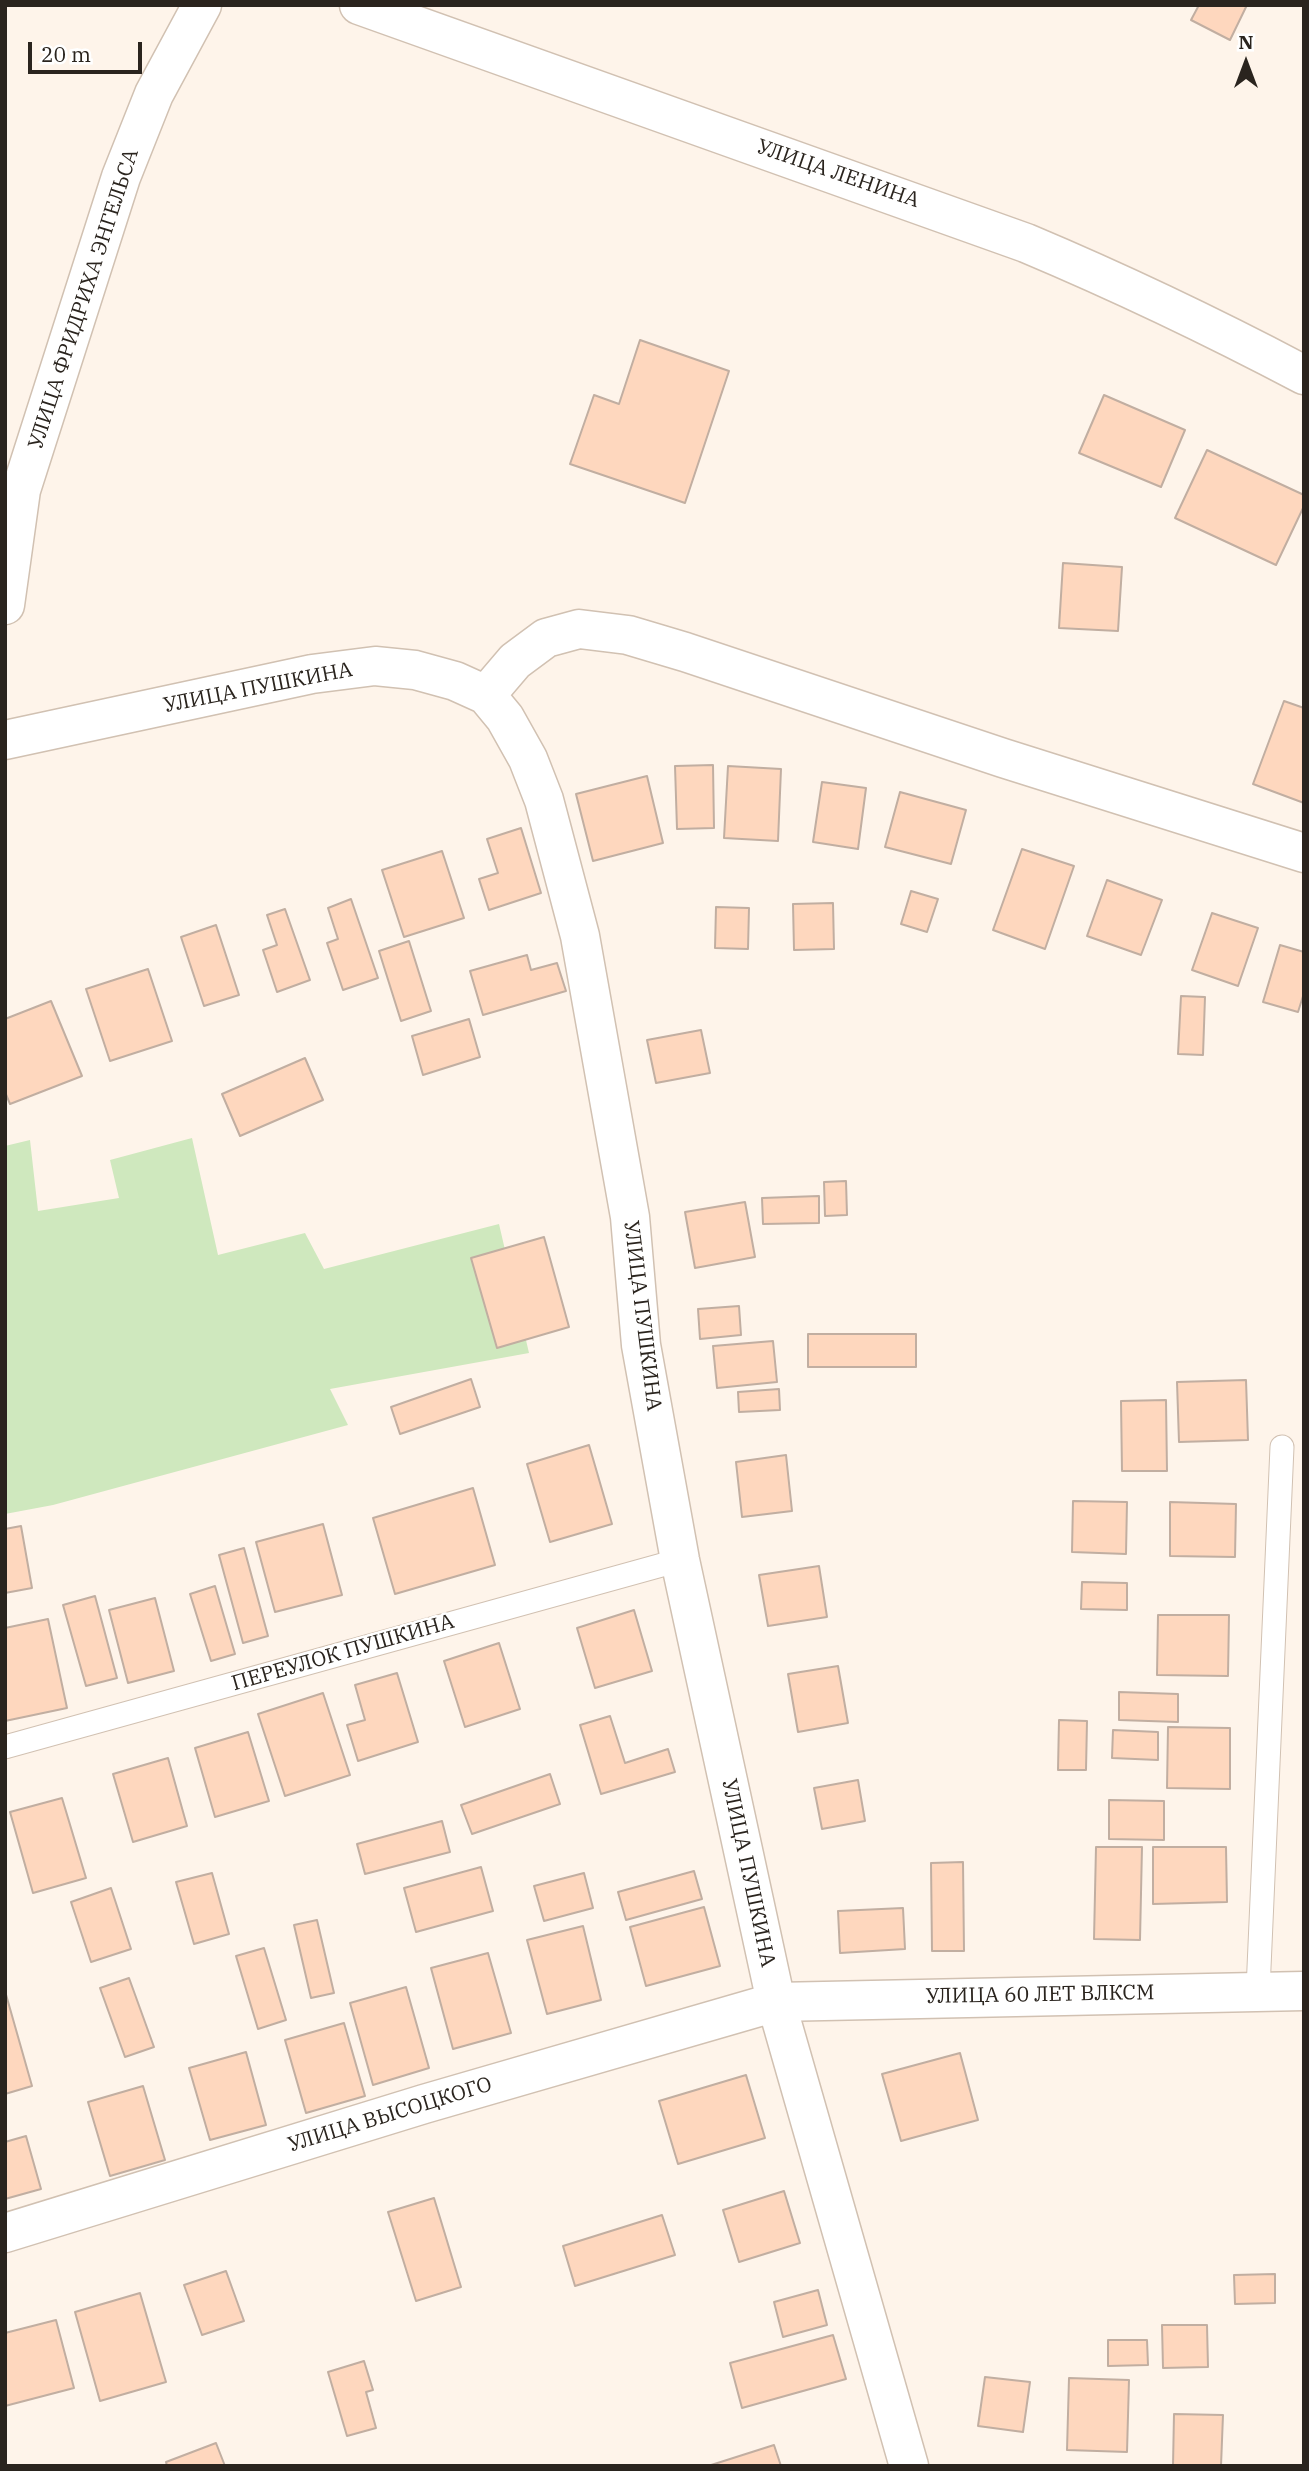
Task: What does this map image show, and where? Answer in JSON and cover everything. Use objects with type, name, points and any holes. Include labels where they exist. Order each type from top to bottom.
[{"type":"street","name":"УЛИЦА ФРИДРИХА ЭНГЕЛЬСА","points":[[5,605],[21,490],[121,177],[154,94],[202,5]]},
{"type":"street","name":"УЛИЦА ЛЕНИНА","points":[[359,5],[1027,243],[1116,281],[1304,375]]},
{"type":"street","points":[[486,695],[515,661],[546,638],[579,629],[628,635],[1304,853]]},
{"type":"street","name":"УЛИЦА ПУШКИНА","points":[[5,740],[312,674],[375,666],[415,670],[455,681],[486,695],[505,718],[528,759],[544,800],[580,936],[630,1217],[641,1345],[680,1560],[776,2002],[909,2466]]},
{"type":"street","name":"УЛИЦА 60 ЛЕТ ВЛКСМ","points":[[776,2002],[1304,1990]]},
{"type":"street","name":"УЛИЦА ВЫСОЦКОГО","points":[[5,2233],[424,2104],[776,2002]]},
{"type":"lane","points":[[1258,1990],[1282,1447]]},
{"type":"lane","name":"ПЕРЕУЛОК ПУШКИНА","points":[[5,1747],[680,1560]]},
{"type":"green space","points":[[192,1138],[218,1255],[305,1233],[324,1269],[499,1224],[529,1353],[330,1389],[348,1425],[53,1505],[5,1514],[5,1146],[30,1140],[38,1211],[119,1198],[110,1160]]},
{"type":"building","points":[[1199,5],[1247,5],[1230,40],[1191,20]]},
{"type":"building","points":[[640,340],[729,371],[685,503],[570,464],[594,395],[619,404]]},
{"type":"building","points":[[1104,395],[1185,430],[1161,487],[1079,453]]},
{"type":"building","points":[[1207,450],[1304,495],[1304,506],[1276,565],[1175,518]]},
{"type":"building","points":[[1063,563],[1122,567],[1118,631],[1059,628]]},
{"type":"building","points":[[1284,701],[1304,708],[1304,803],[1253,784]]},
{"type":"building","points":[[713,765],[714,828],[677,829],[675,766]]},
{"type":"building","points":[[728,766],[781,769],[778,841],[724,838]]},
{"type":"building","points":[[647,776],[663,843],[593,861],[576,794]]},
{"type":"building","points":[[822,782],[866,788],[858,849],[813,842]]},
{"type":"building","points":[[900,792],[966,810],[951,864],[885,847]]},
{"type":"building","points":[[521,828],[541,893],[489,910],[479,879],[498,873],[487,839]]},
{"type":"building","points":[[1022,849],[1074,866],[1045,949],[993,930]]},
{"type":"building","points":[[442,851],[464,918],[404,937],[382,870]]},
{"type":"building","points":[[1107,880],[1162,900],[1141,955],[1087,936]]},
{"type":"building","points":[[911,891],[938,899],[927,932],[901,924]]},
{"type":"building","points":[[351,899],[378,978],[343,990],[327,943],[338,939],[328,908]]},
{"type":"building","points":[[833,903],[834,949],[794,950],[793,904]]},
{"type":"building","points":[[716,907],[749,908],[748,949],[715,948]]},
{"type":"building","points":[[285,909],[310,980],[277,992],[263,950],[277,945],[267,915]]},
{"type":"building","points":[[1212,913],[1258,928],[1238,986],[1192,970]]},
{"type":"building","points":[[216,925],[239,995],[204,1006],[181,937]]},
{"type":"building","points":[[409,941],[431,1011],[401,1021],[379,951]]},
{"type":"building","points":[[1280,945],[1304,952],[1304,993],[1298,1012],[1263,1002]]},
{"type":"building","points":[[527,955],[531,970],[557,963],[566,991],[483,1015],[470,971]]},
{"type":"building","points":[[148,969],[172,1041],[110,1061],[86,989]]},
{"type":"building","points":[[1181,996],[1205,997],[1203,1055],[1178,1054]]},
{"type":"building","points":[[51,1001],[82,1076],[10,1104],[5,1092],[5,1019]]},
{"type":"building","points":[[469,1019],[480,1057],[423,1075],[412,1036]]},
{"type":"building","points":[[701,1030],[710,1073],[656,1083],[647,1040]]},
{"type":"building","points":[[305,1058],[323,1100],[240,1136],[222,1094]]},
{"type":"building","points":[[846,1181],[847,1215],[825,1216],[824,1182]]},
{"type":"building","points":[[819,1196],[819,1223],[763,1224],[762,1198]]},
{"type":"building","points":[[745,1202],[755,1257],[695,1268],[685,1212]]},
{"type":"building","points":[[544,1237],[569,1327],[497,1348],[471,1258]]},
{"type":"building","points":[[739,1306],[741,1335],[700,1339],[698,1309]]},
{"type":"building","points":[[808,1334],[916,1334],[916,1367],[808,1367]]},
{"type":"building","points":[[773,1341],[777,1382],[717,1388],[713,1346]]},
{"type":"building","points":[[471,1379],[480,1407],[400,1434],[391,1407]]},
{"type":"building","points":[[1246,1380],[1248,1440],[1179,1442],[1177,1382]]},
{"type":"building","points":[[779,1389],[780,1410],[739,1412],[738,1392]]},
{"type":"building","points":[[1166,1400],[1167,1471],[1122,1471],[1121,1401]]},
{"type":"building","points":[[589,1445],[612,1524],[550,1542],[527,1464]]},
{"type":"building","points":[[786,1455],[792,1511],[742,1517],[736,1462]]},
{"type":"building","points":[[473,1488],[495,1565],[395,1594],[373,1518]]},
{"type":"building","points":[[1073,1501],[1127,1502],[1126,1554],[1072,1552]]},
{"type":"building","points":[[1170,1502],[1236,1504],[1235,1557],[1170,1556]]},
{"type":"building","points":[[323,1524],[342,1595],[275,1612],[256,1542]]},
{"type":"building","points":[[21,1526],[32,1588],[5,1593],[5,1529]]},
{"type":"building","points":[[244,1548],[268,1636],[243,1643],[219,1555]]},
{"type":"building","points":[[819,1566],[827,1617],[768,1626],[759,1575]]},
{"type":"building","points":[[1082,1582],[1127,1583],[1127,1610],[1081,1609]]},
{"type":"building","points":[[215,1586],[235,1654],[211,1661],[190,1594]]},
{"type":"building","points":[[95,1596],[117,1678],[86,1686],[63,1605]]},
{"type":"building","points":[[155,1598],[174,1671],[128,1683],[109,1610]]},
{"type":"building","points":[[634,1610],[652,1671],[595,1688],[577,1628]]},
{"type":"building","points":[[1158,1615],[1229,1615],[1228,1676],[1157,1675]]},
{"type":"building","points":[[48,1619],[67,1708],[5,1721],[5,1628]]},
{"type":"building","points":[[499,1643],[520,1709],[465,1727],[444,1661]]},
{"type":"building","points":[[838,1666],[848,1723],[798,1732],[788,1674]]},
{"type":"building","points":[[397,1673],[418,1742],[358,1761],[347,1725],[365,1720],[355,1685]]},
{"type":"building","points":[[1119,1692],[1178,1694],[1178,1722],[1119,1720]]},
{"type":"building","points":[[323,1693],[350,1775],[285,1796],[258,1714]]},
{"type":"building","points":[[610,1716],[625,1763],[668,1749],[675,1772],[601,1794],[580,1725]]},
{"type":"building","points":[[1059,1720],[1087,1721],[1086,1770],[1058,1770]]},
{"type":"building","points":[[1168,1727],[1230,1728],[1230,1789],[1167,1788]]},
{"type":"building","points":[[1113,1730],[1158,1732],[1158,1760],[1112,1758]]},
{"type":"building","points":[[248,1732],[269,1801],[215,1817],[195,1748]]},
{"type":"building","points":[[168,1758],[187,1826],[133,1842],[113,1774]]},
{"type":"building","points":[[550,1774],[560,1804],[472,1834],[461,1805]]},
{"type":"building","points":[[858,1780],[865,1821],[822,1829],[814,1788]]},
{"type":"building","points":[[62,1798],[86,1878],[33,1893],[10,1812]]},
{"type":"building","points":[[1109,1800],[1164,1801],[1164,1840],[1109,1839]]},
{"type":"building","points":[[442,1821],[450,1852],[365,1874],[357,1844]]},
{"type":"building","points":[[1096,1847],[1142,1847],[1140,1940],[1094,1939]]},
{"type":"building","points":[[1153,1847],[1226,1847],[1227,1902],[1153,1904]]},
{"type":"building","points":[[963,1862],[964,1951],[932,1951],[931,1863]]},
{"type":"building","points":[[481,1867],[493,1911],[416,1932],[404,1888]]},
{"type":"building","points":[[694,1871],[702,1899],[626,1920],[618,1892]]},
{"type":"building","points":[[212,1873],[229,1934],[194,1944],[176,1882]]},
{"type":"building","points":[[584,1873],[593,1908],[544,1921],[534,1886]]},
{"type":"building","points":[[111,1888],[131,1949],[91,1962],[71,1902]]},
{"type":"building","points":[[704,1907],[720,1966],[646,1986],[630,1927]]},
{"type":"building","points":[[903,1908],[905,1949],[840,1953],[838,1911]]},
{"type":"building","points":[[317,1920],[334,1993],[311,1998],[294,1925]]},
{"type":"building","points":[[583,1926],[601,2000],[547,2014],[527,1940]]},
{"type":"building","points":[[264,1948],[286,2020],[258,2029],[236,1956]]},
{"type":"building","points":[[488,1953],[511,2033],[453,2049],[431,1968]]},
{"type":"building","points":[[129,1978],[154,2047],[125,2057],[100,1988]]},
{"type":"building","points":[[406,1987],[429,2068],[373,2085],[350,2003]]},
{"type":"building","points":[[5,1991],[32,2086],[5,2094]]},
{"type":"building","points":[[344,2023],[365,2096],[306,2113],[285,2040]]},
{"type":"building","points":[[246,2052],[266,2125],[210,2140],[189,2068]]},
{"type":"building","points":[[960,2053],[978,2120],[901,2141],[882,2074]]},
{"type":"building","points":[[746,2075],[765,2138],[678,2164],[659,2101]]},
{"type":"building","points":[[143,2086],[165,2160],[110,2176],[88,2102]]},
{"type":"building","points":[[26,2136],[41,2189],[5,2199],[5,2142]]},
{"type":"building","points":[[784,2191],[800,2243],[739,2262],[723,2210]]},
{"type":"building","points":[[434,2198],[461,2287],[416,2301],[388,2212]]},
{"type":"building","points":[[662,2215],[675,2255],[575,2286],[563,2246]]},
{"type":"building","points":[[226,2271],[244,2321],[202,2335],[184,2285]]},
{"type":"building","points":[[1275,2274],[1275,2303],[1235,2304],[1234,2275]]},
{"type":"building","points":[[818,2290],[827,2325],[783,2337],[774,2302]]},
{"type":"building","points":[[140,2293],[166,2382],[100,2401],[75,2312]]},
{"type":"building","points":[[56,2320],[74,2388],[5,2406],[5,2333]]},
{"type":"building","points":[[1162,2325],[1207,2325],[1208,2367],[1163,2368]]},
{"type":"building","points":[[833,2335],[846,2379],[742,2408],[730,2363]]},
{"type":"building","points":[[1108,2340],[1147,2340],[1148,2365],[1108,2366]]},
{"type":"building","points":[[364,2361],[373,2390],[366,2392],[376,2428],[347,2436],[328,2372]]},
{"type":"building","points":[[985,2377],[1030,2382],[1023,2432],[978,2426]]},
{"type":"building","points":[[1069,2378],[1129,2380],[1127,2452],[1067,2450]]},
{"type":"building","points":[[1174,2414],[1223,2415],[1221,2466],[1173,2466]]},
{"type":"building","points":[[216,2443],[225,2466],[167,2466],[166,2462]]},
{"type":"building","points":[[774,2445],[781,2466],[708,2466]]}]
